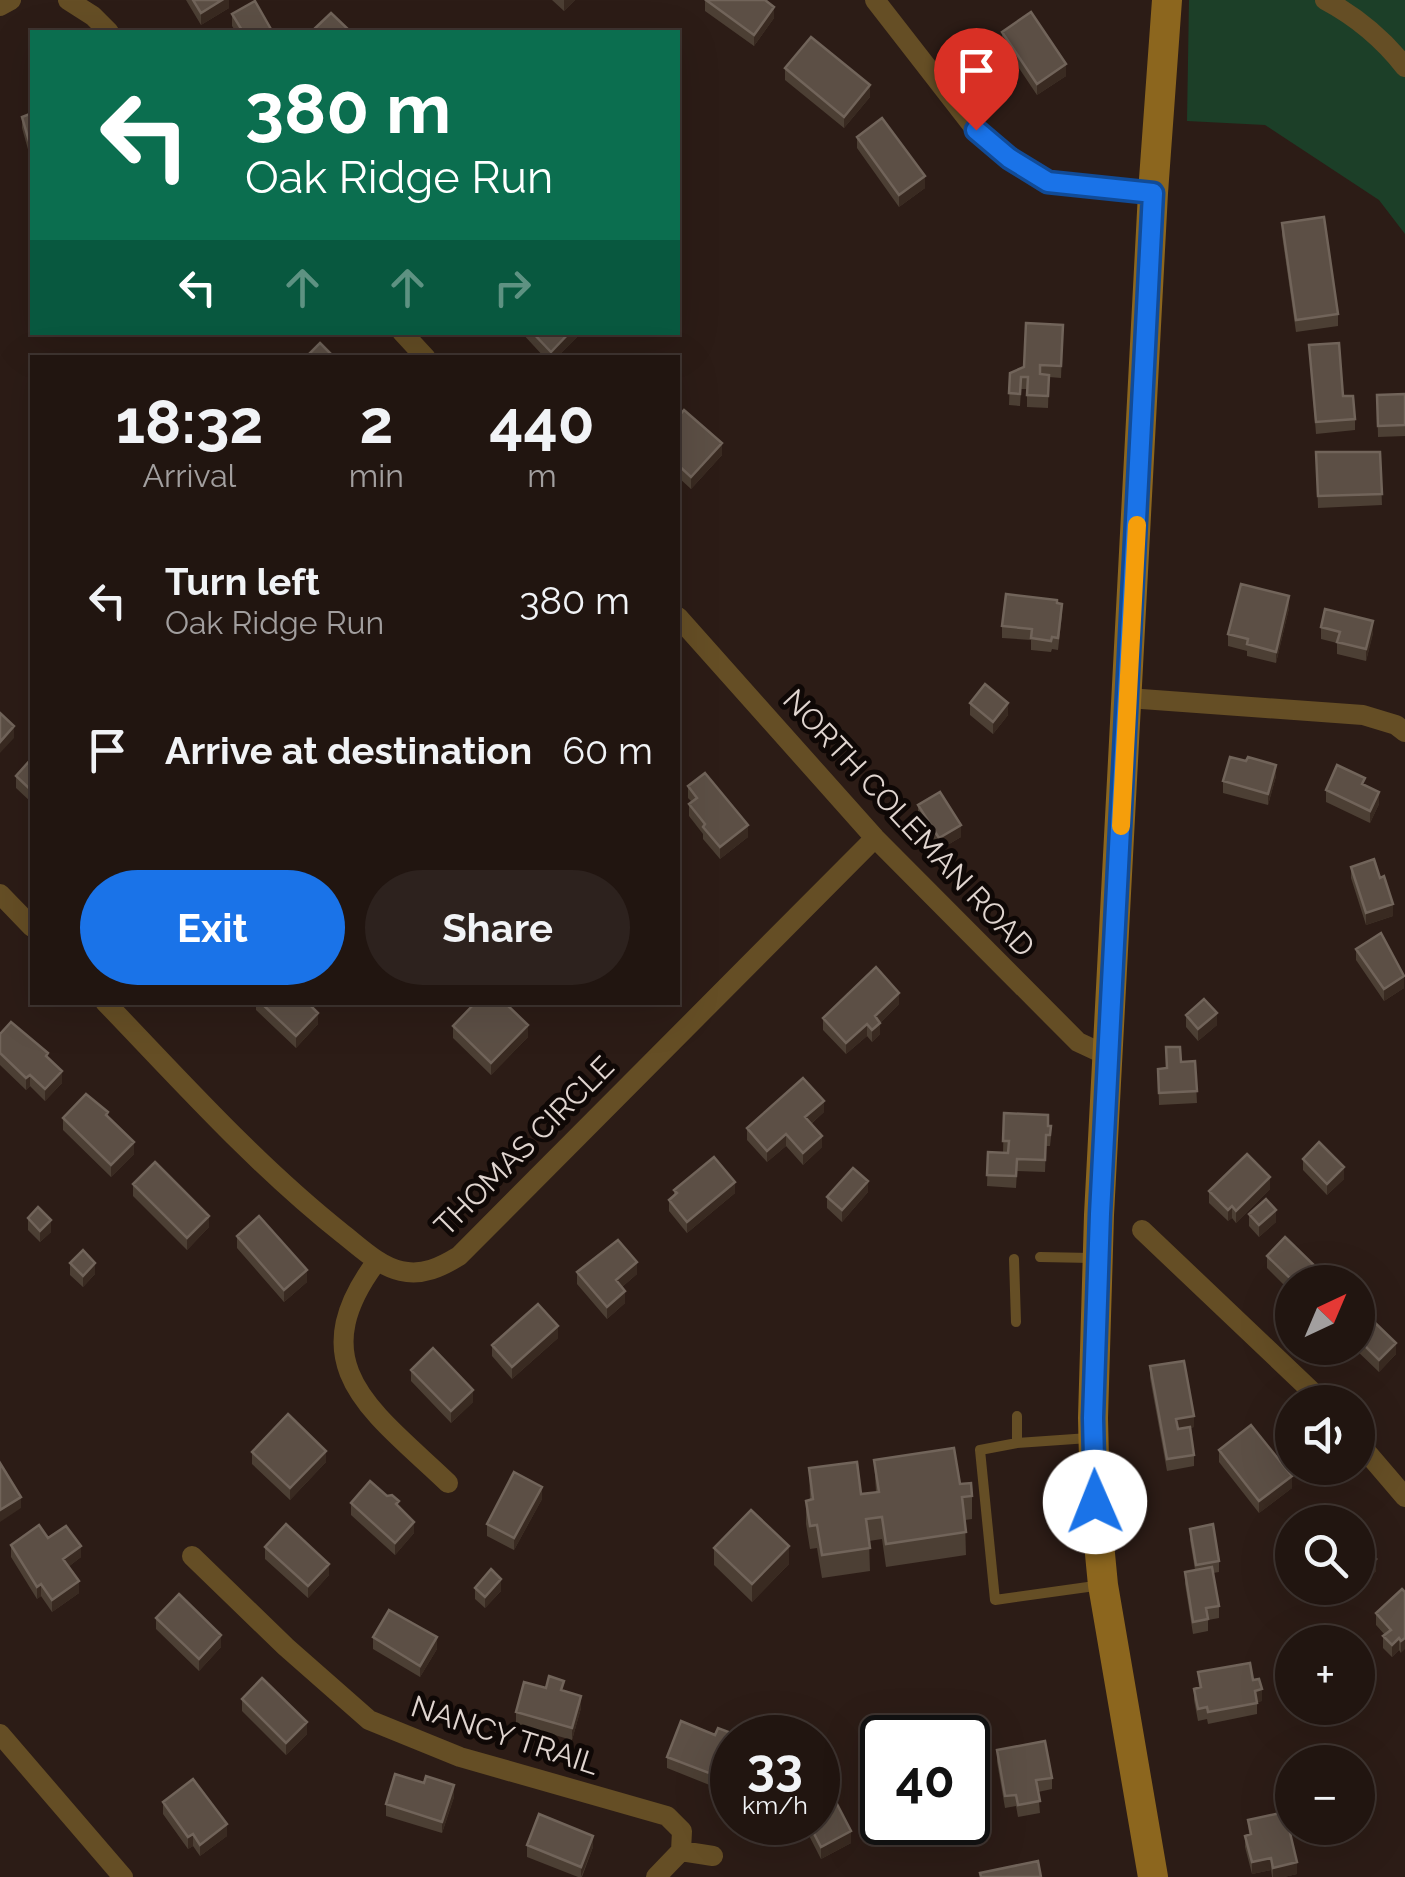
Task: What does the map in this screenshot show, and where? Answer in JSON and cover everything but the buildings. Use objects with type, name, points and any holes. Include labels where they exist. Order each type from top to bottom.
[{"type":"street","points":[[0,6],[10,0]]},
{"type":"street","points":[[68,0],[108,30]]},
{"type":"street","points":[[874,0],[976,130],[1009,158],[1048,182],[1153,193]]},
{"type":"street","points":[[1154,1877],[1102,1585],[1094,1438],[1108,1056],[1153,193],[1167,0]]},
{"type":"street","points":[[1326,0],[1376,35],[1405,67]]},
{"type":"street","points":[[405,335],[423,355]]},
{"type":"street","name":"NORTH COLEMAN ROAD","points":[[680,619],[875,838],[1078,1042],[1108,1056]]},
{"type":"street","points":[[1128,698],[1363,714],[1405,732]]},
{"type":"street","name":"THOMAS CIRCLE","points":[[108,1005],[257,1160],[376,1261],[400,1271],[440,1268],[459,1256],[875,838]]},
{"type":"street","points":[[0,894],[30,925]]},
{"type":"street","points":[[1142,1230],[1305,1385]]},
{"type":"street","points":[[376,1261],[357,1287],[347,1310],[342,1337],[347,1369],[369,1407],[448,1483]]},
{"type":"street","points":[[1375,1462],[1405,1497]]},
{"type":"street","name":"NANCY TRAIL","points":[[192,1556],[338,1695],[370,1720],[460,1757],[667,1816],[682,1831],[681,1851]]},
{"type":"street","points":[[0,1734],[123,1877]]},
{"type":"street","points":[[656,1877],[681,1851],[712,1856]]},
{"type":"lane","points":[[1040,1257],[1098,1258]]},
{"type":"lane","points":[[1014,1258],[1016,1322]]},
{"type":"lane","points":[[1017,1416],[1017,1443]]},
{"type":"lane","points":[[1094,1438],[1017,1443],[980,1450],[996,1600],[1102,1585]]},
{"type":"green space","points":[[1189,0],[1405,0],[1405,234],[1379,200],[1265,125],[1187,121]]},
{"type":"slow traffic","points":[[1121,826],[1137,525]]},
{"type":"route","points":[[976,130],[1009,158],[1048,182],[1153,193],[1100,1214],[1093,1418],[1095,1502]]}]
